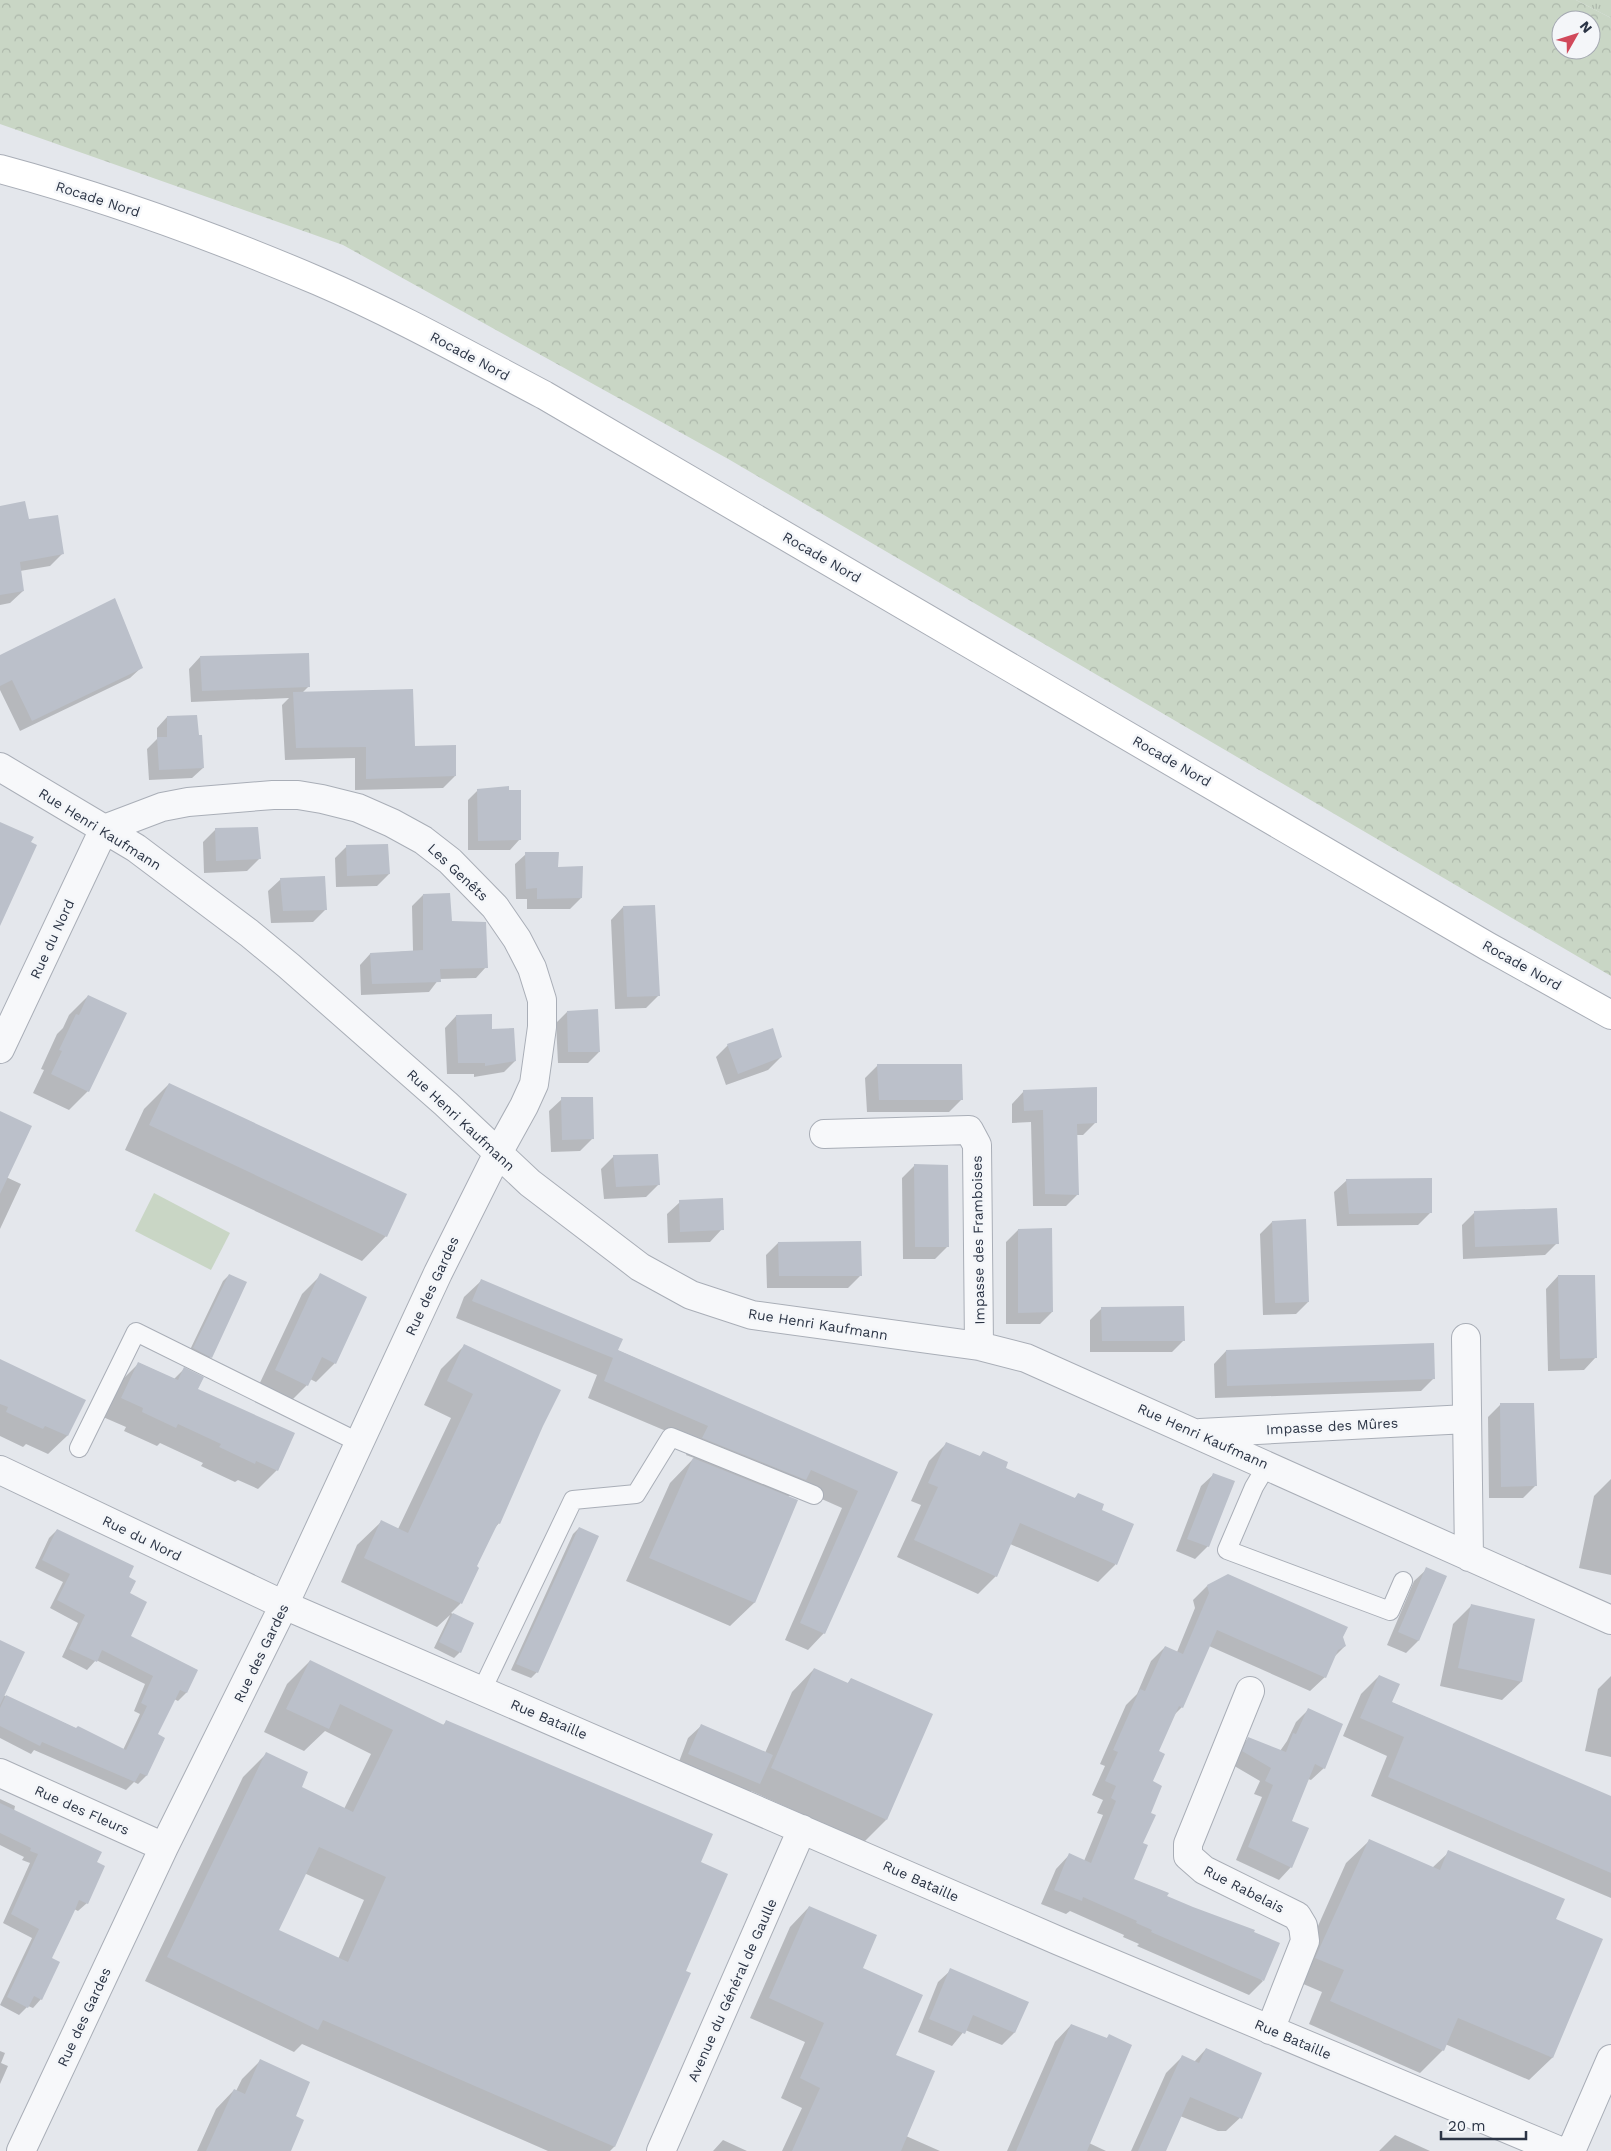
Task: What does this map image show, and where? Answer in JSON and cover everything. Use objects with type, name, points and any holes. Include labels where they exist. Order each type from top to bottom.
[{"type":"main road","name":"Rocade Nord","points":[[0,169],[138,211],[318,281],[494,368],[544,395],[1479,941],[1611,1015]]},
{"type":"street","name":"Rue Henri Kaufmann","points":[[0,767],[104,829],[163,867],[290,966],[446,1104],[530,1183],[640,1267],[691,1296],[752,1315],[979,1346],[1026,1358],[1611,1620]]},
{"type":"street","name":"Les Genêts","points":[[104,829],[162,807],[188,802],[298,795],[358,808],[423,840],[450,861],[495,907],[517,939],[532,968],[542,1000],[541,1037],[534,1084],[498,1153]]},
{"type":"street","name":"Rue du Nord","points":[[0,1049],[104,829]]},
{"type":"street","name":"Impasse des Framboises","points":[[824,1134],[969,1130],[977,1145],[979,1346]]},
{"type":"street","name":"Rue des Gardes","points":[[21,2151],[164,1847],[284,1605],[438,1273],[498,1153]]},
{"type":"street","points":[[1466,1338],[1469,1556]]},
{"type":"street","name":"Impasse des Mûres","points":[[1196,1433],[1467,1420]]},
{"type":"street","name":"Rue du Nord","points":[[0,1470],[284,1605]]},
{"type":"street","name":"Rue Bataille","points":[[284,1605],[1059,1941],[1560,2151]]},
{"type":"street","name":"Rue Rabelais","points":[[1250,1691],[1188,1844],[1188,1856],[1204,1870],[1297,1916],[1303,1926],[1305,1941],[1270,2030]]},
{"type":"street","name":"Rue des Fleurs","points":[[0,1773],[164,1847]]},
{"type":"street","name":"Avenue du Général de Gaulle","points":[[661,2151],[802,1829]]},
{"type":"street","points":[[1571,2151],[1611,2059]]},
{"type":"lane","points":[[79,1448],[136,1332],[360,1443]]},
{"type":"lane","points":[[482,1690],[572,1500],[636,1494],[671,1436],[814,1495]]},
{"type":"lane","points":[[1267,1465],[1254,1488],[1227,1550],[1390,1611],[1403,1581]]},
{"type":"green space","points":[[0,0],[1576,0],[1595,10],[1551,10],[1551,60],[1601,60],[1601,13],[1611,18],[1611,976],[730,460],[343,245],[0,124]]},
{"type":"green space","points":[[1576,0],[1611,0],[1611,18],[1601,13],[1601,10],[1595,10]]},
{"type":"green space","points":[[154,1193],[230,1233],[211,1270],[135,1231]]},
{"type":"building","points":[[25,501],[29,519],[58,515],[64,554],[20,562],[24,591],[0,595],[0,506]]},
{"type":"building","points":[[115,598],[143,668],[32,721],[12,680],[0,686],[0,655]]},
{"type":"building","points":[[309,653],[310,687],[202,691],[200,656]]},
{"type":"building","points":[[413,689],[415,746],[456,745],[456,776],[366,779],[366,747],[296,748],[293,692]]},
{"type":"building","points":[[197,715],[199,735],[202,735],[204,768],[159,770],[157,737],[167,737],[167,716]]},
{"type":"building","points":[[509,786],[509,790],[521,790],[521,840],[478,841],[477,789]]},
{"type":"building","points":[[0,822],[34,837],[31,842],[37,845],[0,926]]},
{"type":"building","points":[[258,827],[261,859],[216,861],[215,828]]},
{"type":"building","points":[[388,844],[390,874],[347,876],[346,845]]},
{"type":"building","points":[[525,852],[559,852],[558,867],[583,866],[582,898],[537,899],[537,888],[526,889]]},
{"type":"building","points":[[325,876],[327,910],[283,911],[280,878]]},
{"type":"building","points":[[450,893],[452,921],[486,922],[488,968],[440,969],[441,982],[372,984],[370,953],[423,950],[423,894]]},
{"type":"building","points":[[655,905],[660,996],[627,997],[623,906]]},
{"type":"building","points":[[88,995],[127,1013],[89,1092],[51,1074],[62,1051],[59,1050],[76,1014],[79,1015]]},
{"type":"building","points":[[598,1009],[600,1052],[568,1052],[567,1011]]},
{"type":"building","points":[[492,1014],[492,1029],[514,1028],[516,1061],[485,1066],[485,1063],[458,1063],[456,1015]]},
{"type":"building","points":[[773,1028],[782,1057],[738,1074],[727,1044]]},
{"type":"building","points":[[877,1064],[962,1064],[963,1100],[879,1100]]},
{"type":"building","points":[[169,1083],[407,1194],[387,1237],[149,1125]]},
{"type":"building","points":[[1097,1087],[1097,1123],[1077,1124],[1079,1195],[1045,1194],[1043,1110],[1024,1111],[1023,1090]]},
{"type":"building","points":[[561,1097],[593,1097],[594,1139],[562,1140]]},
{"type":"building","points":[[0,1111],[32,1126],[0,1194]]},
{"type":"building","points":[[658,1154],[660,1185],[616,1187],[613,1155]]},
{"type":"building","points":[[914,1164],[948,1165],[949,1247],[915,1247]]},
{"type":"building","points":[[1432,1178],[1432,1213],[1349,1214],[1346,1179]]},
{"type":"building","points":[[723,1198],[724,1230],[680,1232],[679,1200]]},
{"type":"building","points":[[1557,1208],[1559,1244],[1475,1247],[1474,1211]]},
{"type":"building","points":[[1306,1219],[1309,1302],[1275,1303],[1272,1221]]},
{"type":"building","points":[[1052,1228],[1053,1312],[1018,1313],[1018,1229]]},
{"type":"building","points":[[861,1241],[862,1276],[779,1276],[778,1242]]},
{"type":"building","points":[[320,1273],[367,1297],[336,1364],[322,1357],[308,1386],[275,1370]]},
{"type":"building","points":[[229,1274],[247,1282],[212,1358],[193,1348]]},
{"type":"building","points":[[1558,1275],[1595,1275],[1597,1358],[1560,1359]]},
{"type":"building","points":[[481,1279],[623,1339],[618,1350],[898,1472],[825,1634],[800,1623],[858,1491],[811,1470],[806,1480],[702,1438],[708,1426],[604,1381],[613,1358],[472,1301]]},
{"type":"building","points":[[1184,1306],[1185,1341],[1102,1341],[1101,1307]]},
{"type":"building","points":[[1434,1343],[1435,1379],[1227,1386],[1226,1350]]},
{"type":"building","points":[[464,1344],[561,1390],[500,1524],[498,1523],[477,1566],[479,1568],[462,1604],[364,1558],[381,1520],[408,1533],[473,1394],[447,1381]]},
{"type":"building","points":[[0,1359],[86,1400],[68,1436],[45,1426],[43,1429],[6,1412],[8,1407],[0,1404]]},
{"type":"building","points":[[138,1362],[178,1380],[184,1367],[204,1377],[198,1389],[295,1433],[278,1471],[256,1461],[255,1464],[219,1447],[221,1444],[178,1424],[176,1428],[142,1412],[143,1408],[121,1398]]},
{"type":"building","points":[[1500,1403],[1534,1403],[1537,1486],[1501,1487]]},
{"type":"building","points":[[946,1442],[980,1456],[983,1451],[1008,1462],[1006,1468],[1075,1498],[1078,1493],[1104,1504],[1102,1510],[1134,1524],[1117,1565],[1020,1523],[997,1577],[914,1540],[938,1487],[928,1483]]},
{"type":"building","points":[[693,1458],[798,1500],[755,1603],[649,1558]]},
{"type":"building","points":[[1213,1473],[1235,1481],[1209,1547],[1187,1539]]},
{"type":"building","points":[[579,1527],[599,1536],[538,1673],[516,1664]]},
{"type":"building","points":[[57,1529],[134,1566],[129,1577],[136,1581],[130,1593],[147,1602],[131,1636],[198,1670],[187,1693],[180,1690],[158,1734],[165,1738],[147,1776],[140,1773],[135,1782],[42,1742],[40,1746],[0,1726],[0,1708],[6,1695],[76,1728],[78,1726],[126,1750],[147,1706],[141,1703],[153,1676],[102,1650],[97,1662],[69,1649],[85,1615],[57,1600],[70,1574],[42,1560]]},
{"type":"building","points":[[1426,1567],[1447,1576],[1419,1641],[1398,1632]]},
{"type":"building","points":[[1228,1574],[1348,1627],[1343,1637],[1346,1646],[1338,1650],[1326,1678],[1217,1630],[1183,1708],[1179,1706],[1159,1751],[1165,1754],[1153,1781],[1162,1786],[1151,1813],[1156,1815],[1143,1843],[1148,1845],[1134,1879],[1169,1893],[1167,1896],[1255,1930],[1254,1932],[1280,1943],[1264,1981],[1151,1932],[1152,1930],[1136,1923],[1137,1921],[1083,1897],[1082,1901],[1054,1890],[1069,1853],[1091,1863],[1116,1801],[1111,1798],[1116,1786],[1105,1781],[1118,1752],[1113,1750],[1140,1689],[1145,1691],[1165,1646],[1183,1654],[1209,1593],[1207,1585]]},
{"type":"building","points":[[1471,1604],[1535,1619],[1522,1682],[1458,1668]]},
{"type":"building","points":[[453,1613],[474,1623],[461,1653],[439,1642]]},
{"type":"building","points":[[0,1640],[25,1652],[0,1705]]},
{"type":"building","points":[[310,1660],[444,1725],[446,1720],[713,1834],[701,1862],[728,1874],[686,1971],[691,1973],[615,2147],[323,2020],[318,2030],[167,1957],[266,1752],[308,1772],[302,1787],[353,1812],[393,1730],[340,1704],[329,1729],[286,1709]],"holes":[[[319,1847],[386,1877],[348,1962],[279,1930]]]},
{"type":"building","points":[[814,1668],[848,1683],[851,1678],[933,1714],[887,1820],[771,1768]]},
{"type":"building","points":[[1379,1675],[1400,1684],[1392,1702],[1611,1796],[1611,1873],[1388,1777],[1404,1737],[1360,1718]]},
{"type":"building","points":[[1308,1708],[1343,1724],[1325,1769],[1315,1764],[1292,1821],[1309,1828],[1292,1868],[1248,1847],[1273,1785],[1265,1781],[1271,1768],[1242,1751],[1248,1737],[1286,1752],[1293,1733],[1296,1734]]},
{"type":"building","points":[[701,1724],[773,1755],[760,1784],[688,1754]]},
{"type":"building","points":[[0,1803],[102,1852],[97,1862],[105,1866],[88,1904],[79,1900],[52,1958],[60,1962],[42,2000],[34,1996],[28,2008],[7,1997],[39,1929],[11,1914],[38,1854],[30,1851],[31,1848],[0,1833]]},
{"type":"building","points":[[1369,1839],[1440,1870],[1448,1850],[1565,1899],[1556,1919],[1603,1939],[1553,2058],[1458,2018],[1444,2051],[1330,2001],[1344,1970],[1315,1958]]},
{"type":"building","points":[[809,1906],[877,1935],[863,1968],[923,1995],[896,2055],[935,2071],[901,2151],[792,2151],[820,2088],[800,2078],[824,2023],[769,1998]]},
{"type":"building","points":[[950,1968],[1029,2002],[1015,2033],[973,2015],[965,2034],[929,2019]]},
{"type":"building","points":[[1071,2024],[1107,2038],[1109,2034],[1132,2045],[1087,2151],[1016,2151]]},
{"type":"building","points":[[1206,2048],[1262,2073],[1242,2119],[1190,2097],[1166,2151],[1138,2151],[1182,2055],[1199,2063]]},
{"type":"building","points":[[260,2059],[310,2082],[296,2116],[304,2120],[291,2151],[206,2151],[234,2089],[245,2094]]}]
